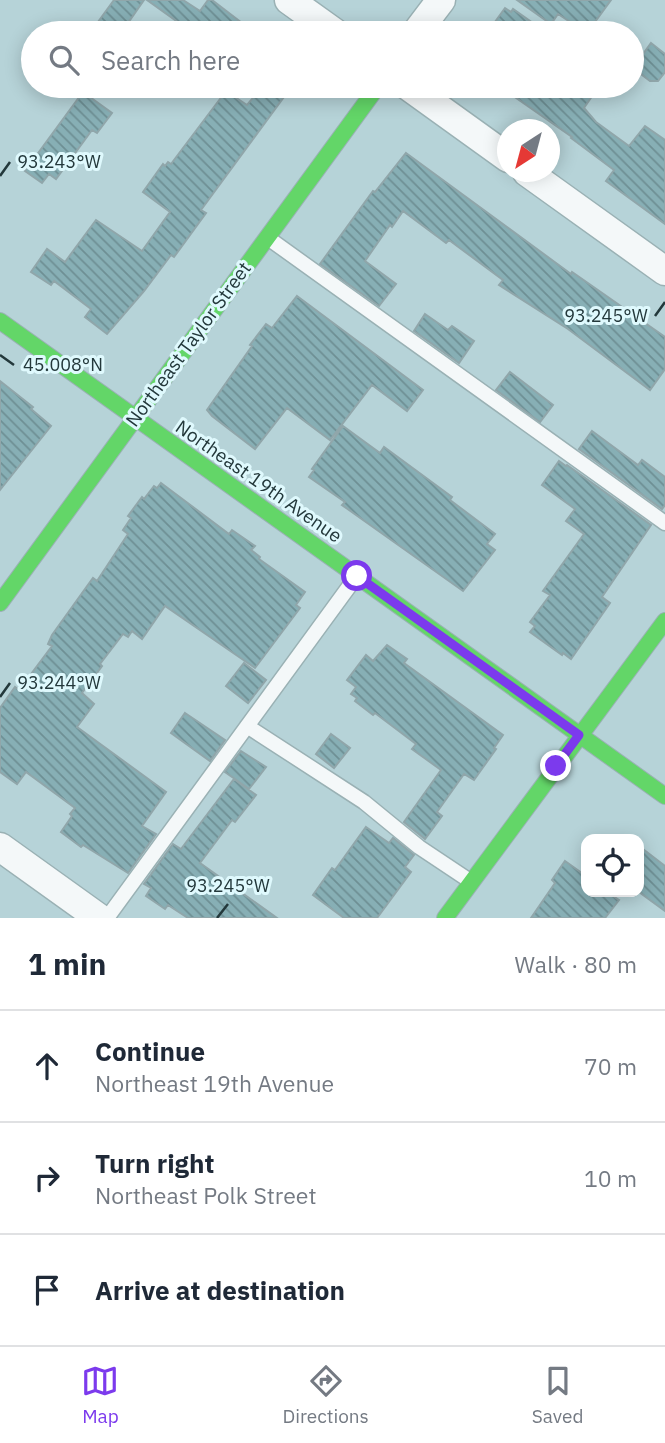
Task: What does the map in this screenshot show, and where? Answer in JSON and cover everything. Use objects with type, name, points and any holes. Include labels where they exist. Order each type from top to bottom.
[{"type":"street","points":[[289,0],[318,21]]},
{"type":"street","points":[[425,21],[441,0]]},
{"type":"street","name":"Northeast Taylor Street","points":[[0,603],[369,98]]},
{"type":"street","points":[[425,98],[497,150]]},
{"type":"street","points":[[541,182],[665,271]]},
{"type":"street","name":"Northeast 19th Avenue","points":[[0,321],[665,796]]},
{"type":"street","points":[[444,918],[665,621]]},
{"type":"street","points":[[0,847],[99,918]]},
{"type":"lane","points":[[267,237],[665,523]]},
{"type":"lane","points":[[107,918],[357,576]]},
{"type":"lane","points":[[247,726],[364,802],[419,847],[471,882]]},
{"type":"building","points":[[114,0],[144,0],[129,21],[99,21]]},
{"type":"building","points":[[147,0],[183,0],[200,11],[208,0],[212,0],[239,21],[176,21]]},
{"type":"building","points":[[517,0],[611,0],[596,21],[569,21],[558,14],[553,21],[547,21]]},
{"type":"building","points":[[505,8],[511,12],[513,9],[530,21],[496,21]]},
{"type":"building","points":[[651,43],[665,54],[665,72],[658,81],[650,81],[644,76],[644,53]]},
{"type":"building","points":[[79,98],[91,98],[112,113],[97,133],[92,130],[56,179],[49,174],[42,183],[25,171]]},
{"type":"building","points":[[221,98],[236,98],[247,105],[253,98],[283,98],[201,210],[206,213],[174,257],[171,255],[107,334],[85,317],[91,309],[54,281],[51,285],[31,272],[47,249],[65,262],[96,220],[142,251],[170,212],[143,192],[163,164],[171,164]]},
{"type":"building","points":[[516,98],[591,98],[584,108],[596,122],[629,146],[645,126],[665,140],[665,224],[606,181],[614,170],[560,129],[560,119],[546,119]]},
{"type":"building","points":[[406,153],[571,274],[572,272],[665,337],[665,369],[650,390],[568,329],[499,285],[503,280],[449,240],[446,243],[403,211],[365,261],[396,284],[379,306],[320,264],[373,191],[375,192]]},
{"type":"building","points":[[297,296],[423,390],[407,411],[372,385],[330,440],[287,408],[255,449],[212,416],[207,410],[252,346],[250,345],[266,324],[272,328]]},
{"type":"building","points":[[425,314],[448,330],[452,326],[474,341],[459,363],[414,331]]},
{"type":"building","points":[[510,372],[553,405],[540,422],[496,390]]},
{"type":"building","points":[[0,381],[33,407],[31,409],[51,426],[0,490]]},
{"type":"building","points":[[343,426],[380,453],[384,447],[452,497],[450,500],[495,534],[487,544],[495,550],[463,591],[342,505],[345,502],[309,477]]},
{"type":"building","points":[[592,431],[638,465],[642,460],[665,477],[665,505],[662,509],[579,449]]},
{"type":"building","points":[[559,461],[651,525],[602,597],[610,603],[571,659],[530,632],[535,626],[530,622],[550,595],[543,591],[584,534],[566,521],[575,509],[542,485]]},
{"type":"building","points":[[161,483],[229,534],[232,530],[255,546],[251,550],[259,559],[305,592],[296,605],[300,608],[255,668],[165,606],[142,639],[132,631],[128,637],[123,634],[100,664],[102,666],[82,693],[94,704],[77,727],[166,792],[142,826],[156,834],[128,873],[83,845],[81,847],[61,832],[75,808],[26,772],[17,784],[0,772],[0,708],[15,687],[19,690],[52,646],[48,644],[52,635],[93,578],[97,581],[128,534],[123,530],[131,518],[128,516],[142,497],[144,499],[154,486],[157,488]]},
{"type":"building","points":[[387,645],[407,659],[404,663],[503,735],[474,780],[464,774],[437,812],[442,816],[425,839],[404,822],[441,770],[412,749],[416,744],[355,701],[357,698],[351,694],[356,687],[347,680],[366,655],[373,661]]},
{"type":"building","points":[[244,663],[266,680],[248,703],[226,686]]},
{"type":"building","points":[[185,713],[225,740],[210,761],[171,733]]},
{"type":"building","points":[[331,734],[350,748],[334,768],[316,754]]},
{"type":"building","points":[[241,751],[266,767],[249,789],[225,772]]},
{"type":"building","points":[[234,779],[256,795],[235,822],[232,820],[200,863],[277,918],[188,918],[168,905],[165,909],[146,896],[151,888],[144,884],[173,844],[181,849]]},
{"type":"building","points":[[366,827],[389,843],[393,838],[414,855],[405,867],[411,872],[377,918],[344,918],[313,895]]},
{"type":"building","points":[[644,850],[665,866],[665,911],[644,896]]},
{"type":"building","points":[[565,861],[581,872],[581,897],[614,897],[619,900],[605,918],[531,918],[555,883],[552,880]]},
{"type":"traffic: fast","points":[[0,603],[369,98]]},
{"type":"traffic: fast","points":[[0,321],[665,796]]},
{"type":"traffic: fast","points":[[445,918],[665,621]]},
{"type":"route","points":[[357,576],[579,735],[556,766]]}]
